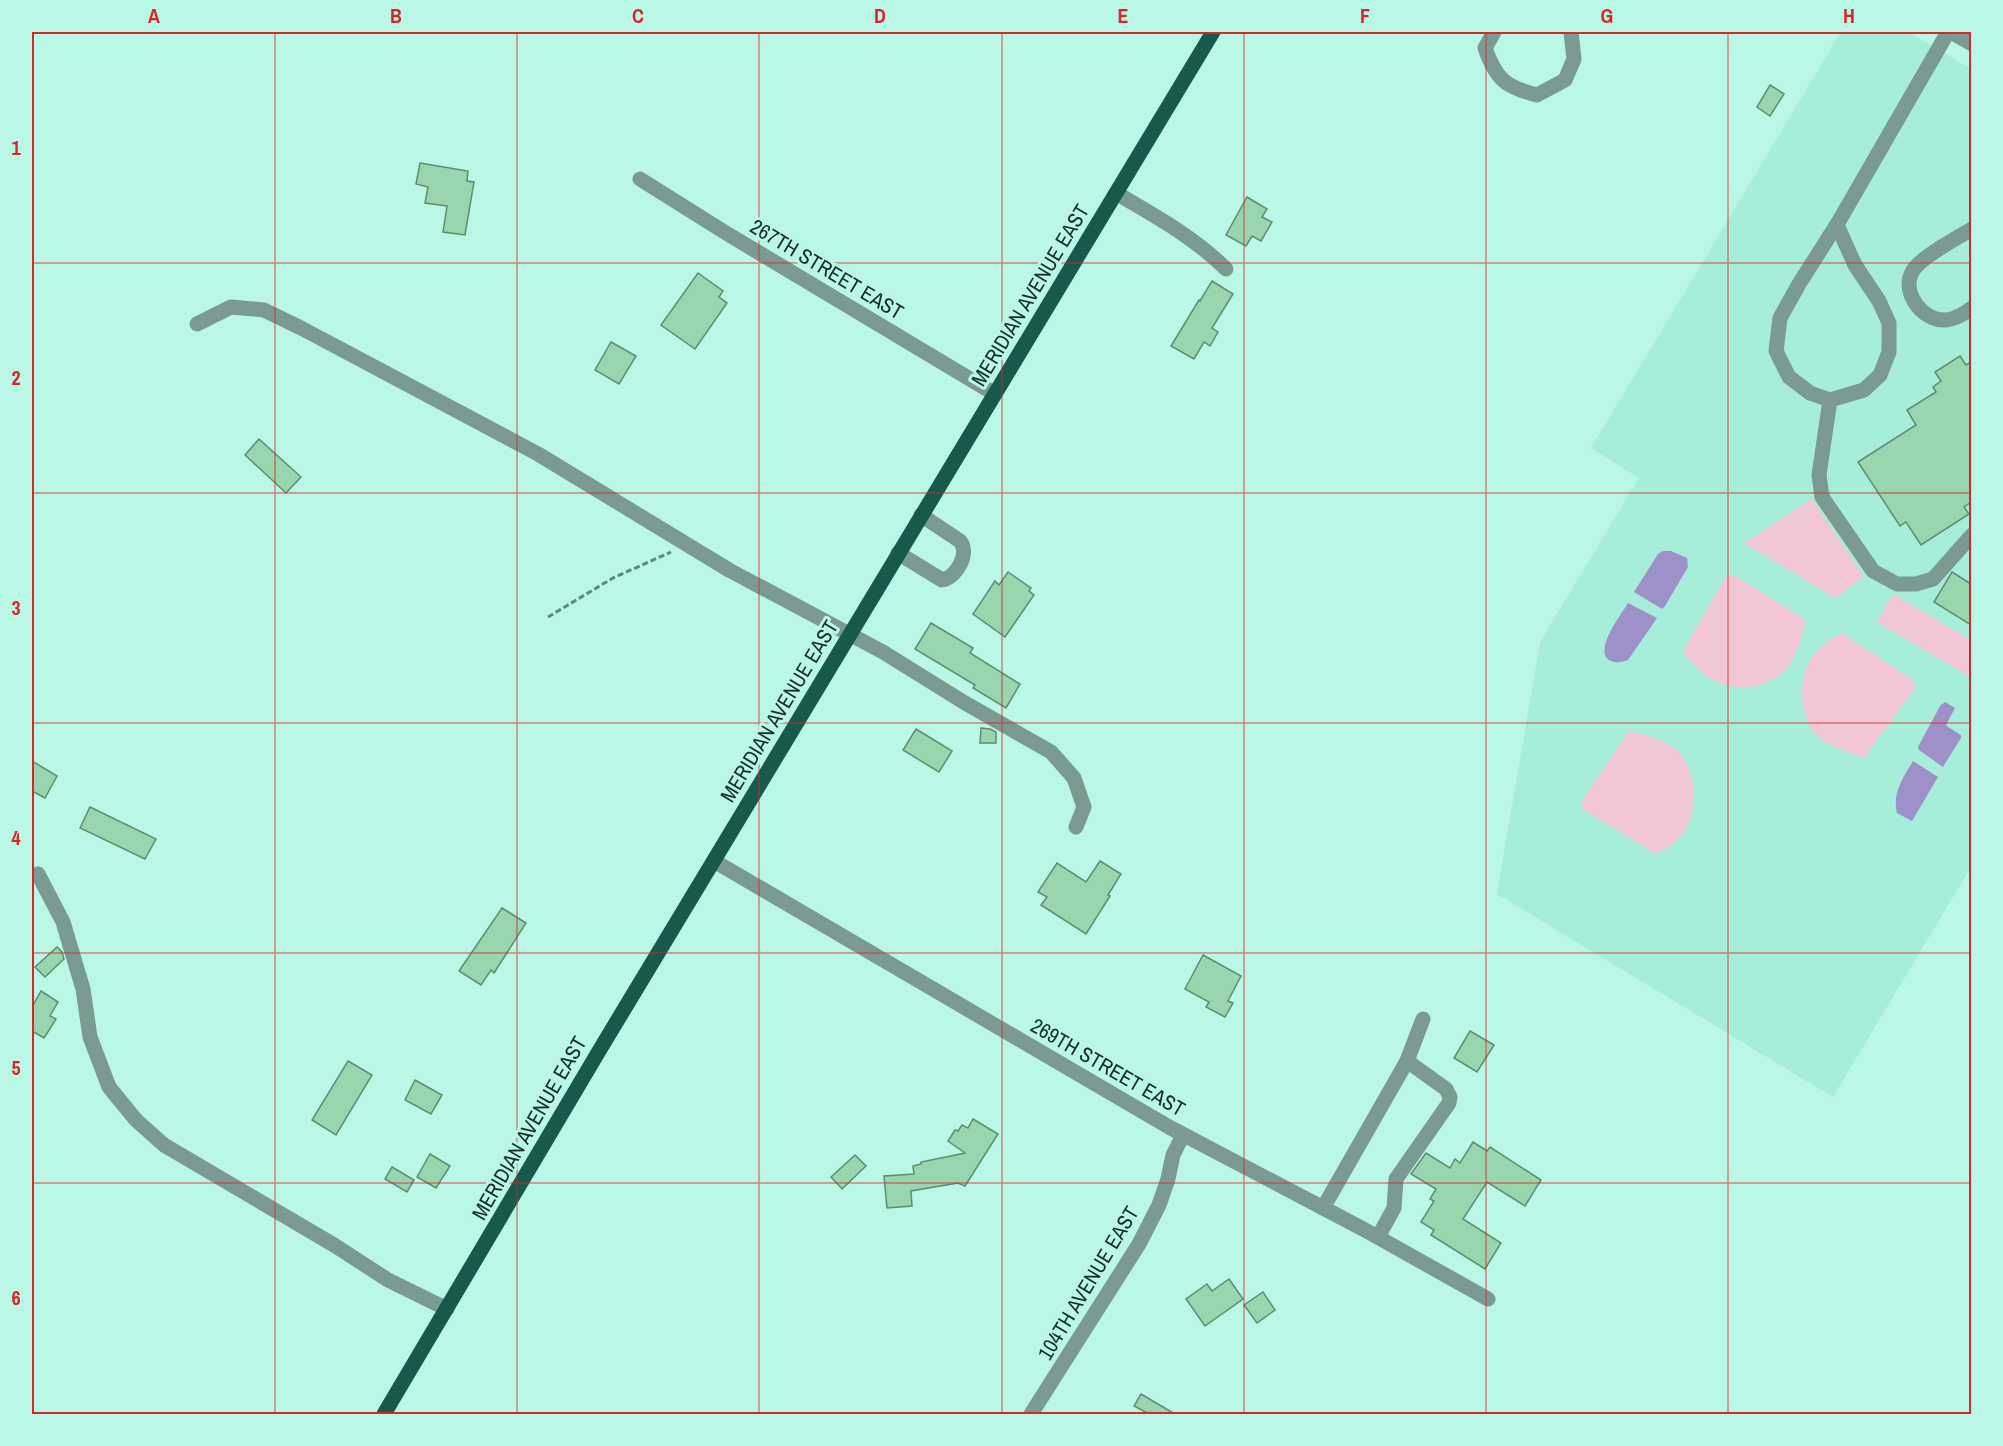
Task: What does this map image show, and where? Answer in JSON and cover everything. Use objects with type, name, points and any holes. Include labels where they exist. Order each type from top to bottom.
[{"type":"main road","name":"MERIDIAN AVENUE EAST","points":[[384,1414],[849,634],[1213,32]]},
{"type":"street","points":[[1494,32],[1485,48],[1493,69],[1514,89],[1537,95],[1565,80],[1574,59],[1570,32]]},
{"type":"street","points":[[1837,225],[1855,265],[1879,301],[1889,323],[1889,352],[1880,375],[1864,390],[1830,400],[1810,393],[1789,377],[1776,351],[1780,318],[1950,32],[1971,44]]},
{"type":"street","name":"267TH STREET EAST","points":[[640,179],[726,234],[995,394]]},
{"type":"street","points":[[1116,194],[1185,234],[1226,269]]},
{"type":"street","points":[[1971,229],[1921,261],[1911,273],[1910,290],[1916,306],[1930,317],[1946,320],[1961,316],[1971,308]]},
{"type":"street","points":[[197,324],[231,307],[264,310],[538,454],[729,570],[883,652],[965,703],[1051,752],[1074,777],[1084,807],[1076,827]]},
{"type":"street","points":[[1830,400],[1819,475],[1822,497],[1873,571],[1897,584],[1916,584],[1933,579],[1971,535]]},
{"type":"street","points":[[898,553],[942,580],[951,577],[964,556],[964,546],[960,541],[921,515]]},
{"type":"street","name":"269TH STREET EAST","points":[[714,861],[1183,1135],[1377,1237],[1488,1299]]},
{"type":"street","points":[[38,874],[63,922],[83,989],[90,1036],[109,1087],[136,1120],[164,1145],[334,1245],[388,1280],[447,1309]]},
{"type":"street","points":[[1323,1208],[1407,1061],[1423,1019]]},
{"type":"street","points":[[1377,1237],[1394,1208],[1396,1179],[1449,1103],[1450,1096],[1446,1089],[1407,1061]]},
{"type":"street","name":"104TH AVENUE EAST","points":[[1031,1414],[1139,1245],[1159,1204],[1173,1155],[1183,1135]]},
{"type":"path","points":[[548,617],[613,578],[687,545]]},
{"type":"shaded area","points":[[1841,32],[1909,32],[1971,69],[1971,867],[1833,1097],[1497,894],[1540,642],[1639,478],[1591,448]]},
{"type":"shaded area","points":[[1812,499],[1864,577],[1835,598],[1744,543]]},
{"type":"shaded area","points":[[1671,551],[1687,558],[1688,567],[1662,609],[1634,592],[1658,554]]},
{"type":"shaded area","points":[[1732,574],[1806,620],[1790,664],[1781,674],[1754,686],[1740,687],[1714,681],[1692,663],[1683,651],[1725,578]]},
{"type":"shaded area","points":[[1893,594],[1971,640],[1971,671],[1968,676],[1877,622]]},
{"type":"shaded area","points":[[1628,603],[1657,618],[1628,660],[1614,662],[1605,655],[1605,648],[1610,632]]},
{"type":"shaded area","points":[[1842,633],[1913,680],[1915,688],[1864,758],[1822,740],[1812,730],[1804,709],[1802,685],[1809,663],[1825,643]]},
{"type":"shaded area","points":[[1945,702],[1955,708],[1946,725],[1961,735],[1961,738],[1943,767],[1918,747],[1940,706]]},
{"type":"shaded area","points":[[1629,731],[1665,743],[1677,751],[1688,766],[1694,788],[1692,811],[1684,832],[1676,841],[1656,854],[1584,810],[1581,802]]},
{"type":"shaded area","points":[[1913,761],[1938,777],[1912,821],[1897,813],[1896,799],[1899,786]]},
{"type":"building","points":[[1770,85],[1784,94],[1770,116],[1757,107]]},
{"type":"building","points":[[420,163],[468,171],[467,181],[474,182],[465,235],[443,232],[447,206],[425,203],[428,187],[416,184]]},
{"type":"building","points":[[1247,197],[1267,209],[1262,217],[1272,222],[1261,241],[1252,236],[1246,246],[1226,235]]},
{"type":"building","points":[[698,273],[723,291],[719,297],[727,303],[695,349],[661,325]]},
{"type":"building","points":[[1212,281],[1233,294],[1212,328],[1218,332],[1210,346],[1204,342],[1194,359],[1171,346]]},
{"type":"building","points":[[611,342],[636,356],[619,384],[595,370]]},
{"type":"building","points":[[1960,356],[1966,365],[1971,362],[1971,502],[1964,507],[1969,514],[1921,545],[1906,522],[1900,526],[1858,462],[1916,425],[1907,410],[1936,392],[1933,387],[1941,381],[1935,372]]},
{"type":"building","points":[[259,439],[301,477],[286,493],[245,455]]},
{"type":"building","points":[[1008,572],[1031,588],[1029,591],[1034,595],[1005,637],[973,614],[995,581],[999,585]]},
{"type":"building","points":[[1952,572],[1971,584],[1971,625],[1934,602]]},
{"type":"building","points":[[931,623],[973,648],[970,653],[1020,684],[1006,708],[973,688],[975,685],[915,649]]},
{"type":"building","points":[[981,728],[996,732],[996,743],[980,743]]},
{"type":"building","points":[[916,729],[952,751],[939,772],[903,750]]},
{"type":"building","points":[[32,761],[57,776],[45,798],[32,791]]},
{"type":"building","points":[[90,807],[156,839],[145,859],[80,828]]},
{"type":"building","points":[[1100,861],[1121,874],[1086,934],[1041,905],[1047,897],[1038,892],[1057,863],[1086,882]]},
{"type":"building","points":[[502,908],[526,923],[494,973],[491,970],[481,985],[459,971]]},
{"type":"building","points":[[57,947],[64,959],[45,977],[35,967]]},
{"type":"building","points":[[1203,955],[1241,976],[1228,1001],[1233,1003],[1225,1017],[1206,1007],[1209,1002],[1185,989]]},
{"type":"building","points":[[41,991],[58,1002],[50,1016],[56,1019],[44,1038],[32,1031],[32,1007]]},
{"type":"building","points":[[1470,1031],[1494,1045],[1477,1072],[1454,1058]]},
{"type":"building","points":[[348,1061],[372,1075],[336,1135],[312,1120]]},
{"type":"building","points":[[415,1080],[442,1095],[431,1114],[405,1100]]},
{"type":"building","points":[[973,1119],[998,1134],[965,1186],[958,1183],[911,1191],[912,1206],[887,1208],[884,1176],[914,1174],[913,1166],[921,1162],[965,1153],[948,1141],[955,1130],[958,1131],[962,1125],[968,1128]]},
{"type":"building","points":[[1473,1142],[1487,1151],[1490,1147],[1541,1180],[1525,1206],[1487,1182],[1463,1219],[1501,1243],[1485,1269],[1431,1235],[1434,1230],[1421,1222],[1434,1201],[1430,1199],[1436,1189],[1411,1174],[1426,1153],[1450,1168],[1455,1159],[1460,1163]]},
{"type":"building","points":[[430,1154],[450,1166],[436,1188],[417,1177]]},
{"type":"building","points":[[855,1155],[866,1166],[842,1189],[831,1177]]},
{"type":"building","points":[[392,1167],[414,1180],[407,1192],[385,1179]]},
{"type":"building","points":[[1229,1279],[1243,1299],[1205,1326],[1186,1299],[1207,1284],[1212,1291]]},
{"type":"building","points":[[1263,1292],[1275,1310],[1257,1323],[1244,1305]]},
{"type":"building","points":[[1141,1394],[1175,1414],[1149,1414],[1134,1406]]}]
